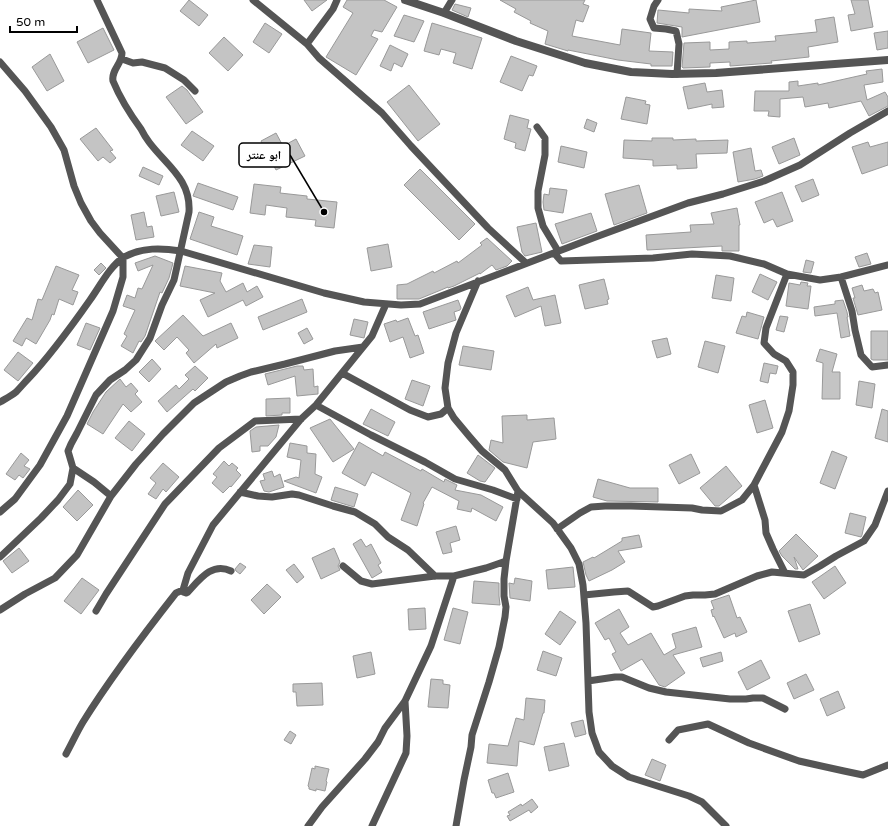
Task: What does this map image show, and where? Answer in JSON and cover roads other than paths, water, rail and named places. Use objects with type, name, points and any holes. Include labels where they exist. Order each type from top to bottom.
[{"type":"street","points":[[0,557],[41,518],[58,500],[70,484],[74,468],[68,451],[96,395],[110,380],[125,370],[136,360],[150,338],[162,305],[174,280],[189,212],[190,203],[188,195],[181,181],[173,169],[147,140],[114,84],[112,78],[113,74],[122,59],[122,53],[97,0]]},
{"type":"street","points":[[253,0],[307,44],[318,58],[382,113],[488,228],[526,263]]},
{"type":"street","points":[[307,44],[333,9],[337,0]]},
{"type":"street","points":[[405,0],[444,13],[516,41],[585,63],[631,72],[678,74],[716,73],[888,60]]},
{"type":"street","points":[[444,13],[452,0]]},
{"type":"street","points":[[658,0],[654,6],[650,19],[654,28],[676,31],[679,44],[678,74]]},
{"type":"street","points":[[122,59],[133,63],[142,62],[164,68],[184,80],[195,91]]},
{"type":"street","points":[[0,62],[24,91],[50,127],[64,150],[74,186],[91,221],[123,258],[123,277],[113,310],[67,416],[35,471],[15,499],[0,512]]},
{"type":"street","points":[[0,402],[15,393],[38,368],[62,339],[116,264],[123,258],[137,252],[167,248],[324,293],[364,302],[401,305],[420,304],[688,203],[764,181],[800,165],[850,132],[888,111]]},
{"type":"street","points":[[537,127],[545,138],[545,155],[538,191],[538,208],[543,226],[561,261],[653,258],[692,254],[730,256],[764,264],[787,274],[820,280],[841,277],[888,265]]},
{"type":"street","points":[[557,529],[591,507],[692,508],[721,511],[742,500],[754,485],[782,432],[789,410],[793,386],[793,372],[786,361],[774,354],[764,343],[766,328],[787,274]]},
{"type":"street","points":[[841,277],[852,311],[861,355],[872,367],[888,365]]},
{"type":"street","points":[[478,281],[456,333],[450,356],[445,388],[448,408],[454,418],[478,446],[505,470],[518,491],[553,523],[571,548],[579,564],[584,595],[589,712],[592,733],[599,752],[612,766],[629,777],[689,796],[702,802],[726,826]]},
{"type":"street","points":[[183,590],[188,573],[213,524],[301,419],[316,405],[372,336],[386,304]]},
{"type":"street","points":[[0,610],[25,594],[55,578],[77,555],[111,496],[140,459],[194,403],[226,382],[251,372],[335,350],[363,347]]},
{"type":"street","points":[[342,374],[410,410],[428,417],[441,414],[448,408]]},
{"type":"street","points":[[316,405],[371,436],[425,462],[455,479],[517,499]]},
{"type":"street","points":[[96,612],[106,594],[165,504],[219,448],[255,421],[301,419]]},
{"type":"street","points":[[74,468],[111,496]]},
{"type":"street","points":[[754,485],[765,520],[766,533],[786,573]]},
{"type":"street","points":[[456,826],[472,735],[489,682],[506,617],[504,579],[518,491]]},
{"type":"street","points":[[584,595],[628,591],[653,607],[685,596],[715,594],[757,576],[772,572],[804,575],[864,541],[875,525],[888,491]]},
{"type":"street","points":[[240,492],[272,497],[292,494],[299,495],[355,512],[374,524],[388,537],[408,550],[435,576]]},
{"type":"street","points":[[343,566],[361,581],[372,584],[435,576],[454,576],[506,561]]},
{"type":"street","points":[[183,590],[183,592],[188,592],[203,576],[212,570],[225,568],[230,571]]},
{"type":"street","points":[[308,826],[326,800],[365,759],[405,701],[431,646],[454,576]]},
{"type":"street","points":[[66,754],[83,723],[140,639],[176,593],[183,590]]},
{"type":"street","points":[[588,681],[622,677],[649,688],[666,692],[730,699],[763,698],[784,709]]},
{"type":"street","points":[[372,826],[406,753],[407,736],[405,701]]},
{"type":"street","points":[[669,740],[678,730],[708,724],[749,743],[799,761],[844,772],[863,775],[888,765]]},
{"type":"place","name":"ابو عنتر","points":[[324,212]]}]
